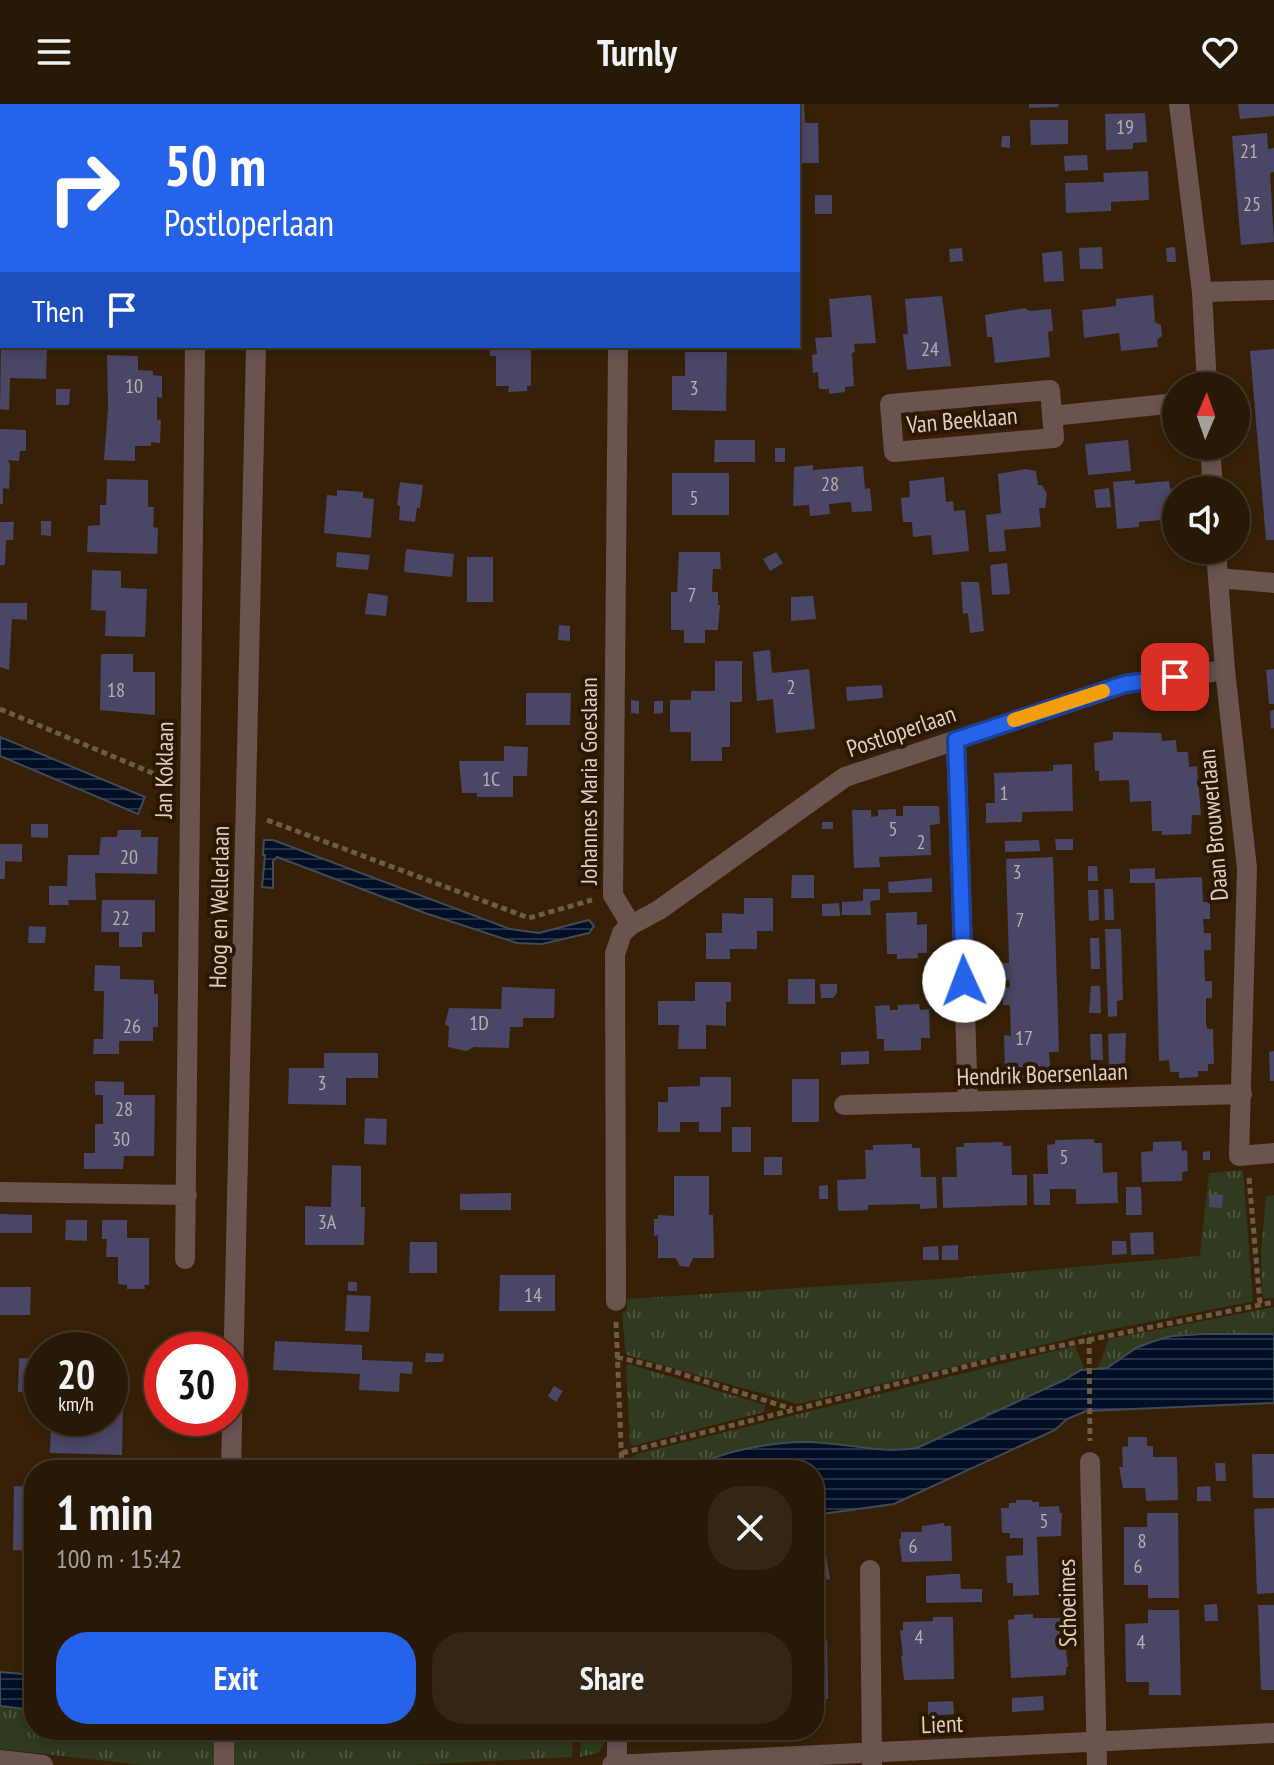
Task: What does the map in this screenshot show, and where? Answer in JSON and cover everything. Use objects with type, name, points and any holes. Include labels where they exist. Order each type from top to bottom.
[{"type":"street","points":[[1179,104],[1202,292],[1206,372]]},
{"type":"street","points":[[1202,292],[1274,290]]},
{"type":"street","name":"Jan Koklaan","points":[[185,1259],[195,348]]},
{"type":"street","name":"Hoog en Wellerlaan","points":[[231,1460],[256,348]]},
{"type":"street","name":"Johannes Maria Goeslaan","points":[[618,348],[613,895],[631,925]]},
{"type":"street","name":"Van Beeklaan","points":[[1050,390],[1052,416],[1054,438],[894,452],[890,404],[1050,390]]},
{"type":"street","name":"Van Beeklaan","points":[[1052,416],[1162,404]]},
{"type":"street","points":[[1217,564],[1218,578],[1274,583]]},
{"type":"street","name":"Daan Brouwerlaan","points":[[1218,578],[1247,868],[1239,1156],[1248,1156]]},
{"type":"street","name":"Postloperlaan","points":[[631,925],[659,910],[845,777],[1125,684],[1225,670]]},
{"type":"street","points":[[956,740],[968,1102]]},
{"type":"street","points":[[616,1301],[615,954],[622,933],[631,925]]},
{"type":"street","name":"Hendrik Boersenlaan","points":[[844,1105],[1242,1094]]},
{"type":"street","points":[[1248,1156],[1274,1153]]},
{"type":"street","points":[[0,1192],[187,1195]]},
{"type":"street","name":"Schoeimes","points":[[1090,1462],[1097,1765]]},
{"type":"street","points":[[870,1570],[872,1759]]},
{"type":"street","name":"Lient","points":[[615,1765],[872,1759],[1274,1733]]},
{"type":"street","points":[[224,1740],[224,1765]]},
{"type":"street","points":[[615,1765],[616,1740]]},
{"type":"street","points":[[0,1760],[43,1765]]},
{"type":"path","points":[[0,709],[190,789]]},
{"type":"path","points":[[247,812],[529,918],[613,895]]},
{"type":"path","points":[[1248,1156],[1260,1304]]},
{"type":"path","points":[[616,1301],[622,1460]]},
{"type":"path","points":[[622,1453],[1089,1338],[1274,1302]]},
{"type":"path","points":[[1089,1338],[1090,1416]]},
{"type":"path","points":[[617,1357],[794,1409]]},
{"type":"green space","points":[[1243,1170],[1253,1301],[1250,1302],[1088,1334],[798,1404],[627,1355],[625,1349],[622,1312],[627,1311],[627,1299],[940,1279],[1200,1256],[1209,1173]]},
{"type":"green space","points":[[1274,1195],[1274,1298],[1265,1299],[1262,1295],[1261,1253],[1266,1196]]},
{"type":"green space","points":[[1274,1307],[1274,1334],[1213,1333],[1167,1337],[1146,1344],[1097,1370],[1109,1339]]},
{"type":"green space","points":[[1075,1346],[1085,1370],[917,1448],[897,1451],[788,1442],[712,1460],[631,1460],[636,1454]]},
{"type":"green space","points":[[628,1364],[765,1405],[764,1412],[633,1446],[630,1443]]},
{"type":"green space","points":[[0,1706],[24,1709],[24,1740],[217,1740],[216,1765],[142,1765],[0,1749]]},
{"type":"green space","points":[[232,1740],[573,1740],[572,1757],[411,1765],[231,1765]]},
{"type":"green space","points":[[581,1740],[605,1740],[598,1753],[580,1757]]},
{"type":"water","points":[[0,737],[145,797],[138,814],[0,756]]},
{"type":"water","points":[[264,840],[273,840],[510,929],[539,933],[589,920],[594,926],[589,933],[542,944],[517,943],[425,913],[277,857],[273,861],[273,888],[262,887]]},
{"type":"water","points":[[1274,1334],[1274,1403],[1086,1411],[1067,1419],[1055,1430],[894,1504],[824,1514],[824,1460],[708,1460],[748,1448],[796,1442],[890,1450],[917,1448],[1081,1370],[1107,1368],[1136,1348],[1172,1336]]},
{"type":"water","points":[[0,1672],[24,1674],[24,1709],[0,1706]]},
{"type":"building","points":[[800,104],[804,104],[805,123],[818,123],[819,163],[800,163]]},
{"type":"building","points":[[1029,104],[1059,104],[1058,107],[1029,108]]},
{"type":"building","points":[[1238,104],[1274,104],[1274,116],[1240,119]]},
{"type":"building","points":[[1145,113],[1147,142],[1133,143],[1133,149],[1106,150],[1105,114]]},
{"type":"building","points":[[1030,120],[1068,120],[1068,144],[1031,145]]},
{"type":"building","points":[[1267,133],[1268,149],[1274,148],[1274,172],[1270,173],[1274,242],[1241,245],[1232,136]]},
{"type":"building","points":[[1002,136],[1010,136],[1010,148],[1001,147]]},
{"type":"building","points":[[1087,155],[1088,170],[1065,171],[1064,156]]},
{"type":"building","points":[[1148,171],[1149,200],[1111,202],[1111,211],[1066,213],[1065,183],[1104,182],[1103,173]]},
{"type":"building","points":[[815,195],[832,195],[832,214],[815,214]]},
{"type":"building","points":[[1102,247],[1103,269],[1080,269],[1079,248]]},
{"type":"building","points":[[1175,247],[1176,262],[1167,262],[1166,248]]},
{"type":"building","points":[[962,248],[963,261],[950,262],[949,249]]},
{"type":"building","points":[[1062,251],[1064,281],[1044,282],[1042,253]]},
{"type":"building","points":[[871,295],[876,343],[854,344],[854,386],[845,387],[845,392],[829,394],[829,389],[819,389],[818,372],[813,373],[812,355],[817,354],[815,338],[832,337],[829,299]]},
{"type":"building","points":[[1153,295],[1155,322],[1161,325],[1162,336],[1157,340],[1158,347],[1121,351],[1119,333],[1084,338],[1082,310],[1116,306],[1116,299]]},
{"type":"building","points":[[942,296],[951,366],[907,370],[903,334],[908,334],[905,299]]},
{"type":"building","points":[[1025,308],[1029,311],[1051,309],[1053,331],[1048,332],[1050,357],[995,363],[992,337],[987,337],[985,315]]},
{"type":"building","points":[[1,348],[47,348],[46,379],[10,378],[9,410],[0,409]]},
{"type":"building","points":[[490,348],[531,348],[531,386],[527,386],[527,391],[508,392],[509,386],[496,386],[496,356],[490,356]]},
{"type":"building","points":[[1274,349],[1274,540],[1266,540],[1250,351]]},
{"type":"building","points":[[685,352],[727,352],[726,411],[672,410],[672,376],[685,376]]},
{"type":"building","points":[[107,355],[138,356],[138,370],[153,371],[153,375],[162,376],[162,398],[157,397],[157,420],[161,420],[160,443],[135,446],[135,461],[104,460],[108,408]]},
{"type":"building","points":[[56,389],[70,389],[69,405],[56,405]]},
{"type":"building","points":[[0,429],[26,430],[26,451],[20,451],[19,461],[8,460],[9,489],[3,488],[3,504],[0,504]]},
{"type":"building","points":[[715,440],[755,440],[755,462],[714,462]]},
{"type":"building","points":[[1128,440],[1131,471],[1088,475],[1085,444]]},
{"type":"building","points":[[775,448],[785,448],[785,462],[775,462]]},
{"type":"building","points":[[813,465],[813,470],[863,466],[865,489],[870,488],[872,511],[852,512],[851,502],[829,504],[830,514],[810,516],[809,505],[793,506],[794,467]]},
{"type":"building","points":[[1026,469],[1036,471],[1038,485],[1042,485],[1047,494],[1045,508],[1039,508],[1041,527],[1004,530],[1006,551],[989,552],[986,515],[1001,513],[998,474]]},
{"type":"building","points":[[672,473],[729,473],[729,515],[672,515]]},
{"type":"building","points":[[944,477],[946,502],[953,501],[954,511],[965,510],[969,551],[933,555],[931,535],[913,537],[912,522],[903,522],[901,498],[910,497],[909,481]]},
{"type":"building","points":[[107,479],[148,480],[148,507],[154,507],[153,527],[158,528],[157,554],[87,552],[88,526],[100,525],[100,505],[106,505]]},
{"type":"building","points":[[400,482],[423,485],[415,522],[399,520]]},
{"type":"building","points":[[1113,482],[1162,482],[1162,520],[1139,522],[1139,527],[1117,529]]},
{"type":"building","points":[[1109,488],[1111,507],[1096,508],[1094,490]]},
{"type":"building","points":[[337,490],[363,492],[363,498],[374,499],[371,538],[324,533],[327,495],[337,496]]},
{"type":"building","points":[[41,521],[51,521],[51,536],[41,535]]},
{"type":"building","points":[[0,522],[14,522],[13,540],[6,540],[5,565],[0,565]]},
{"type":"building","points":[[406,549],[454,554],[452,577],[404,572]]},
{"type":"building","points":[[337,552],[370,555],[368,570],[336,567]]},
{"type":"building","points":[[679,552],[720,552],[721,569],[713,569],[712,592],[718,592],[718,630],[705,630],[705,643],[684,643],[684,630],[671,630],[671,592],[677,592]]},
{"type":"building","points":[[776,552],[783,563],[770,571],[763,559]]},
{"type":"building","points":[[467,557],[493,557],[493,602],[467,602]]},
{"type":"building","points":[[1007,563],[1010,594],[992,595],[990,565]]},
{"type":"building","points":[[92,570],[121,571],[121,588],[147,589],[145,637],[105,636],[106,611],[91,610]]},
{"type":"building","points":[[961,582],[979,582],[984,631],[970,633],[968,613],[963,614]]},
{"type":"building","points":[[368,593],[388,596],[386,616],[365,614]]},
{"type":"building","points":[[813,596],[816,619],[791,621],[791,597]]},
{"type":"building","points":[[0,603],[27,603],[27,620],[12,619],[9,670],[0,667]]},
{"type":"building","points":[[559,625],[570,626],[570,641],[558,640]]},
{"type":"building","points":[[770,650],[772,673],[809,669],[815,729],[776,733],[773,699],[757,701],[753,652]]},
{"type":"building","points":[[101,654],[133,654],[133,672],[155,672],[155,715],[100,710]]},
{"type":"building","points":[[715,661],[742,661],[742,702],[730,702],[730,747],[722,747],[722,761],[691,761],[691,732],[670,732],[670,700],[691,700],[691,691],[715,691]]},
{"type":"building","points":[[1274,669],[1274,704],[1269,704],[1266,670]]},
{"type":"building","points":[[882,685],[883,698],[847,701],[846,687]]},
{"type":"building","points":[[526,693],[571,693],[570,725],[526,725]]},
{"type":"building","points":[[631,700],[639,701],[639,714],[631,713]]},
{"type":"building","points":[[654,701],[663,701],[663,713],[654,714]]},
{"type":"building","points":[[1274,710],[1274,728],[1271,729],[1270,711]]},
{"type":"building","points":[[1113,732],[1161,733],[1162,741],[1176,740],[1177,752],[1188,752],[1189,767],[1197,766],[1201,815],[1192,815],[1191,834],[1162,835],[1162,831],[1152,831],[1151,801],[1130,802],[1129,780],[1099,781],[1099,771],[1095,771],[1094,743],[1113,740]]},
{"type":"building","points":[[504,746],[528,747],[527,776],[513,776],[513,797],[477,797],[477,793],[462,793],[459,761],[504,761]]},
{"type":"building","points":[[1072,764],[1073,811],[1022,812],[1022,822],[986,823],[986,803],[995,803],[994,773],[1053,771],[1053,765]]},
{"type":"building","points":[[903,806],[939,806],[940,824],[930,825],[931,855],[879,857],[880,867],[854,868],[852,810],[871,810],[871,817],[878,816],[878,810],[896,809],[896,816],[903,816]]},
{"type":"building","points":[[822,822],[833,822],[833,829],[822,829]]},
{"type":"building","points":[[31,824],[48,824],[48,838],[31,837]]},
{"type":"building","points":[[118,830],[141,830],[141,837],[158,837],[157,874],[95,873],[96,900],[68,900],[69,905],[49,905],[49,886],[67,886],[68,855],[99,855],[101,837],[117,837]]},
{"type":"building","points":[[1055,839],[1073,839],[1073,850],[1056,850]]},
{"type":"building","points":[[1039,840],[1040,851],[1005,852],[1005,841]]},
{"type":"building","points":[[0,844],[22,844],[22,862],[5,861],[5,879],[0,879]]},
{"type":"building","points":[[1053,857],[1059,1052],[1049,1052],[1051,1076],[1041,1076],[1041,1081],[1022,1082],[1022,1077],[1012,1077],[1012,1069],[1005,1069],[1004,1035],[1011,1036],[1010,1005],[1003,1005],[1003,988],[1010,987],[1009,980],[1003,981],[1002,963],[1009,963],[1006,859]]},
{"type":"building","points":[[1088,866],[1097,866],[1098,881],[1088,881]]},
{"type":"building","points":[[1155,868],[1155,879],[1202,877],[1203,902],[1210,902],[1210,919],[1203,919],[1204,933],[1211,933],[1211,950],[1204,950],[1205,981],[1212,981],[1212,998],[1206,998],[1206,1023],[1207,1029],[1213,1029],[1214,1064],[1208,1064],[1208,1071],[1198,1071],[1198,1077],[1179,1078],[1179,1072],[1170,1072],[1169,1060],[1159,1061],[1155,883],[1130,883],[1130,869]]},
{"type":"building","points":[[792,875],[814,875],[814,898],[791,898]]},
{"type":"building","points":[[932,878],[932,892],[889,893],[888,882]]},
{"type":"building","points":[[863,889],[880,889],[880,900],[870,901],[871,915],[842,915],[842,902],[863,901]]},
{"type":"building","points":[[1104,889],[1113,889],[1114,920],[1105,920]]},
{"type":"building","points":[[1088,890],[1098,890],[1099,920],[1089,921]]},
{"type":"building","points":[[744,898],[773,898],[773,931],[757,931],[757,949],[730,949],[730,959],[706,959],[706,933],[722,933],[722,913],[744,914]]},
{"type":"building","points":[[102,900],[155,900],[155,932],[142,932],[142,947],[119,947],[119,932],[101,932]]},
{"type":"building","points":[[839,903],[840,916],[822,916],[822,904]]},
{"type":"building","points":[[917,912],[917,925],[927,924],[927,953],[918,953],[918,958],[897,959],[897,954],[887,954],[886,913]]},
{"type":"building","points":[[29,926],[46,927],[45,943],[28,943]]},
{"type":"building","points":[[1105,929],[1121,929],[1123,1000],[1117,1001],[1117,1016],[1108,1017]]},
{"type":"building","points":[[1090,938],[1099,938],[1100,969],[1091,969]]},
{"type":"building","points":[[95,965],[120,966],[120,979],[154,980],[154,994],[158,994],[158,1027],[153,1027],[153,1041],[119,1041],[119,1054],[93,1054],[94,1039],[103,1039],[104,991],[94,991]]},
{"type":"building","points":[[788,979],[815,979],[815,1004],[788,1004]]},
{"type":"building","points":[[695,982],[731,982],[731,1002],[726,1002],[726,1026],[706,1025],[706,1049],[678,1049],[679,1025],[658,1025],[658,1001],[695,1001]]},
{"type":"building","points":[[820,984],[837,984],[837,993],[833,998],[821,998]]},
{"type":"building","points":[[1091,986],[1100,986],[1101,1013],[1089,1013]]},
{"type":"building","points":[[502,987],[555,989],[554,1018],[523,1018],[523,1027],[510,1027],[509,1048],[474,1047],[466,1051],[448,1047],[449,1027],[445,1024],[449,1008],[501,1009]]},
{"type":"building","points":[[919,1004],[920,1010],[929,1009],[930,1038],[921,1038],[921,1050],[884,1051],[884,1039],[877,1039],[875,1006],[890,1005],[890,1010],[898,1010],[898,1005]]},
{"type":"building","points":[[1126,1033],[1125,1065],[1109,1066],[1108,1034]]},
{"type":"building","points":[[1090,1034],[1102,1034],[1103,1060],[1091,1060]]},
{"type":"building","points":[[869,1051],[869,1064],[841,1065],[841,1052]]},
{"type":"building","points":[[1274,1051],[1274,1081],[1270,1081],[1269,1052]]},
{"type":"building","points":[[324,1053],[378,1053],[378,1078],[346,1078],[346,1105],[288,1104],[289,1068],[324,1068]]},
{"type":"building","points":[[700,1077],[731,1077],[731,1107],[721,1107],[721,1132],[699,1132],[699,1122],[680,1122],[680,1132],[658,1132],[658,1102],[668,1102],[668,1087],[700,1086]]},
{"type":"building","points":[[792,1079],[819,1079],[819,1122],[792,1122]]},
{"type":"building","points":[[95,1081],[124,1082],[124,1095],[155,1095],[154,1156],[124,1156],[123,1169],[84,1169],[84,1153],[95,1153],[95,1124],[103,1124],[103,1095],[95,1095]]},
{"type":"building","points":[[365,1118],[387,1119],[386,1145],[364,1144]]},
{"type":"building","points":[[732,1127],[751,1127],[751,1152],[732,1152]]},
{"type":"building","points":[[1094,1139],[1094,1143],[1102,1143],[1103,1173],[1117,1172],[1118,1203],[1076,1204],[1076,1189],[1050,1189],[1050,1205],[1034,1205],[1033,1174],[1048,1174],[1047,1145],[1055,1144],[1055,1140]]},
{"type":"building","points":[[1181,1141],[1182,1151],[1187,1150],[1188,1171],[1182,1172],[1182,1181],[1142,1182],[1141,1152],[1153,1151],[1153,1142]]},
{"type":"building","points":[[1003,1142],[1003,1146],[1011,1146],[1012,1175],[1027,1175],[1027,1205],[943,1208],[942,1177],[957,1177],[956,1147],[964,1147],[964,1143]]},
{"type":"building","points":[[912,1144],[912,1148],[920,1148],[921,1177],[936,1177],[937,1208],[920,1209],[920,1204],[868,1205],[868,1210],[838,1211],[837,1180],[866,1179],[865,1150],[873,1150],[873,1145]]},
{"type":"building","points":[[1210,1151],[1210,1160],[1203,1160],[1203,1152]]},
{"type":"building","points":[[764,1157],[782,1157],[782,1175],[764,1175]]},
{"type":"building","points":[[332,1165],[361,1166],[361,1207],[365,1207],[364,1245],[305,1245],[305,1206],[331,1207]]},
{"type":"building","points":[[674,1176],[709,1176],[714,1258],[693,1258],[689,1267],[680,1266],[676,1258],[658,1258],[658,1235],[654,1236],[654,1219],[658,1219],[658,1215],[674,1216]]},
{"type":"building","points":[[828,1185],[828,1199],[819,1199],[819,1186]]},
{"type":"building","points":[[1126,1187],[1141,1187],[1142,1215],[1126,1215]]},
{"type":"building","points":[[511,1193],[511,1210],[460,1210],[460,1194]]},
{"type":"building","points":[[1210,1194],[1223,1195],[1222,1208],[1209,1207]]},
{"type":"building","points":[[0,1214],[32,1215],[32,1233],[0,1233]]},
{"type":"building","points":[[66,1220],[87,1220],[87,1241],[65,1240]]},
{"type":"building","points":[[102,1220],[127,1220],[127,1238],[149,1238],[149,1285],[144,1285],[145,1289],[127,1289],[127,1285],[118,1284],[118,1257],[106,1257],[107,1239],[102,1239]]},
{"type":"building","points":[[1153,1232],[1154,1254],[1131,1255],[1130,1233]]},
{"type":"building","points":[[1112,1241],[1126,1241],[1127,1254],[1112,1255]]},
{"type":"building","points":[[410,1242],[437,1242],[437,1273],[409,1273]]},
{"type":"building","points":[[958,1245],[958,1260],[942,1260],[942,1246]]},
{"type":"building","points":[[938,1246],[939,1260],[923,1260],[923,1247]]},
{"type":"building","points":[[500,1275],[555,1275],[555,1311],[499,1311]]},
{"type":"building","points":[[348,1282],[357,1282],[357,1291],[348,1291]]},
{"type":"building","points":[[0,1287],[31,1287],[30,1315],[0,1315]]},
{"type":"building","points":[[347,1295],[371,1296],[369,1332],[345,1331]]},
{"type":"building","points":[[275,1341],[362,1345],[362,1360],[413,1362],[412,1374],[400,1373],[399,1392],[359,1390],[360,1374],[273,1370]]},
{"type":"building","points":[[426,1353],[444,1354],[443,1362],[425,1362]]},
{"type":"building","points":[[19,1358],[24,1358],[24,1392],[18,1392]]},
{"type":"building","points":[[554,1386],[563,1391],[556,1402],[548,1396]]},
{"type":"building","points":[[50,1436],[122,1436],[122,1455],[50,1453]]},
{"type":"building","points":[[1128,1437],[1147,1437],[1147,1446],[1153,1446],[1153,1457],[1177,1457],[1178,1500],[1146,1501],[1145,1488],[1123,1488],[1119,1467],[1123,1467],[1122,1447],[1128,1446]]},
{"type":"building","points":[[1252,1454],[1274,1454],[1274,1498],[1253,1498]]},
{"type":"building","points":[[1215,1463],[1225,1463],[1226,1481],[1216,1481]]},
{"type":"building","points":[[14,1486],[24,1486],[24,1551],[13,1550]]},
{"type":"building","points":[[1210,1486],[1211,1501],[1197,1501],[1197,1487]]},
{"type":"building","points":[[1016,1500],[1039,1502],[1039,1507],[1059,1506],[1062,1513],[1061,1536],[1037,1537],[1039,1595],[1013,1596],[1013,1583],[1007,1583],[1006,1556],[1023,1555],[1023,1538],[1010,1538],[1010,1533],[1002,1533],[1001,1508],[1009,1508],[1009,1503],[1016,1503]]},
{"type":"building","points":[[1274,1508],[1274,1593],[1257,1594],[1254,1509]]},
{"type":"building","points":[[1147,1513],[1178,1513],[1179,1598],[1148,1598],[1148,1585],[1124,1585],[1124,1527],[1147,1527]]},
{"type":"building","points":[[944,1523],[944,1526],[951,1526],[952,1561],[902,1562],[901,1532],[922,1532],[922,1526]]},
{"type":"building","points":[[824,1555],[830,1580],[826,1579],[826,1590]]},
{"type":"building","points":[[960,1574],[961,1589],[982,1589],[982,1602],[926,1603],[926,1576]]},
{"type":"building","points":[[1217,1604],[1218,1621],[1205,1621],[1204,1605]]},
{"type":"building","points":[[1258,1605],[1274,1605],[1274,1690],[1261,1690]]},
{"type":"building","points":[[1148,1610],[1179,1610],[1181,1695],[1149,1695],[1149,1682],[1126,1682],[1125,1624],[1148,1623]]},
{"type":"building","points":[[1033,1614],[1033,1618],[1064,1618],[1066,1675],[1011,1678],[1008,1620],[1014,1619],[1014,1615]]},
{"type":"building","points":[[933,1617],[953,1617],[954,1679],[904,1680],[900,1631],[903,1630],[903,1622],[933,1621]]},
{"type":"building","points":[[824,1641],[827,1641],[828,1699],[824,1699]]},
{"type":"building","points":[[1043,1696],[1044,1710],[1012,1712],[1012,1698]]},
{"type":"building","points":[[953,1701],[954,1714],[928,1716],[928,1702]]},
{"type":"slow traffic","points":[[1014,720],[1103,691]]},
{"type":"route","points":[[964,981],[956,740],[1125,684],[1175,677]]}]
